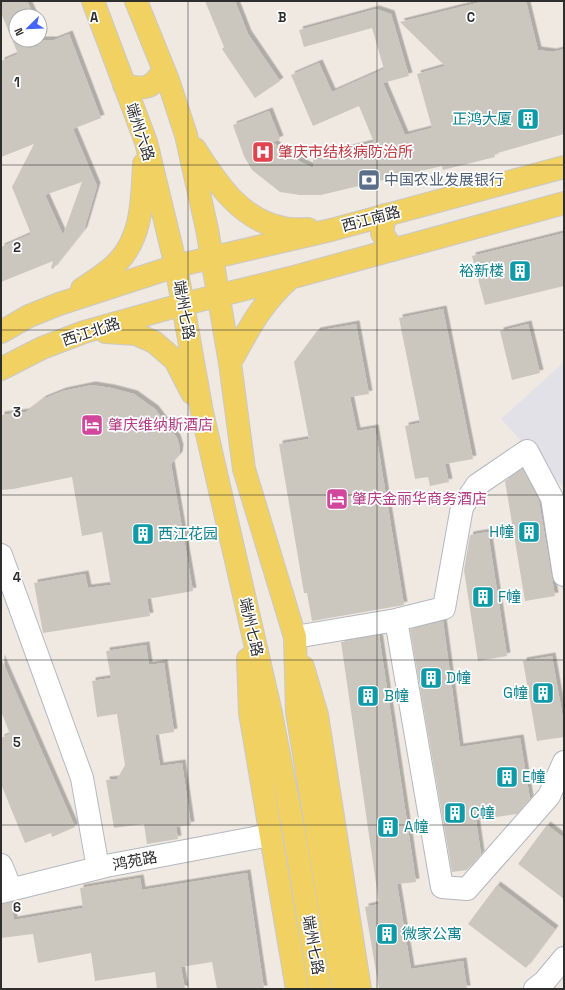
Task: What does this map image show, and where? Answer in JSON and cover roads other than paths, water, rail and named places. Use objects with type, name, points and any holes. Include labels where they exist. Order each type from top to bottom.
[{"type":"main road","name":"端州六路","points":[[93,1],[146,142],[176,266]]},
{"type":"main road","points":[[136,1],[164,70],[186,135],[218,185],[231,199],[252,215],[266,223],[284,228],[331,230]]},
{"type":"main road","points":[[124,85],[142,89],[155,83],[164,70]]},
{"type":"main road","name":"端州七路","points":[[186,135],[207,229],[217,295],[230,363],[244,469],[295,637],[297,712],[343,989]]},
{"type":"main road","points":[[59,304],[118,263],[132,241],[139,227],[146,142]]},
{"type":"main road","name":"西江南路","points":[[176,266],[331,230],[564,167]]},
{"type":"main road","points":[[184,304],[290,278],[564,203]]},
{"type":"main road","points":[[385,215],[382,233],[393,250]]},
{"type":"main road","points":[[1,332],[29,316],[59,304],[176,266]]},
{"type":"main road","name":"端州七路","points":[[176,266],[184,304],[202,412],[270,713],[294,830],[320,989]]},
{"type":"main road","points":[[230,363],[258,312],[274,293],[290,278]]},
{"type":"main road","name":"西江北路","points":[[1,369],[42,348],[84,332],[184,304]]},
{"type":"main road","points":[[29,316],[42,348]]},
{"type":"main road","points":[[84,332],[136,334],[154,342],[175,360],[202,412]]},
{"type":"main road","points":[[246,610],[250,713],[297,989]]},
{"type":"main road","points":[[295,637],[317,715],[360,989]]},
{"type":"street","points":[[295,637],[396,620],[444,608],[462,507],[477,485],[527,451],[552,498],[564,576]]},
{"type":"street","points":[[1,555],[7,593],[82,778],[98,868]]},
{"type":"street","points":[[396,620],[442,887],[467,889],[549,796],[564,762]]},
{"type":"street","name":"鸿苑路","points":[[6,891],[98,868],[270,836]]},
{"type":"street","points":[[1,865],[6,891]]},
{"type":"street","points":[[535,989],[544,982],[564,958]]},
{"type":"place","name":"正鸿大厦","points":[[528,119]]},
{"type":"place","name":"肇庆市结核病防治所","points":[[263,152]]},
{"type":"place","name":"中国农业发展银行","points":[[369,180]]},
{"type":"place","name":"裕新楼","points":[[520,271]]},
{"type":"place","name":"肇庆维纳斯酒店","points":[[92,425]]},
{"type":"place","name":"肇庆金丽华商务酒店","points":[[337,499]]},
{"type":"place","name":"H幢","points":[[529,532]]},
{"type":"place","name":"西江花园","points":[[143,534]]},
{"type":"place","name":"F幢","points":[[483,597]]},
{"type":"place","name":"D幢","points":[[431,678]]},
{"type":"place","name":"G幢","points":[[543,693]]},
{"type":"place","name":"B幢","points":[[368,696]]},
{"type":"place","name":"E幢","points":[[507,777]]},
{"type":"place","name":"C幢","points":[[455,813]]},
{"type":"place","name":"A幢","points":[[388,827]]},
{"type":"place","name":"微家公寓","points":[[387,934]]}]
